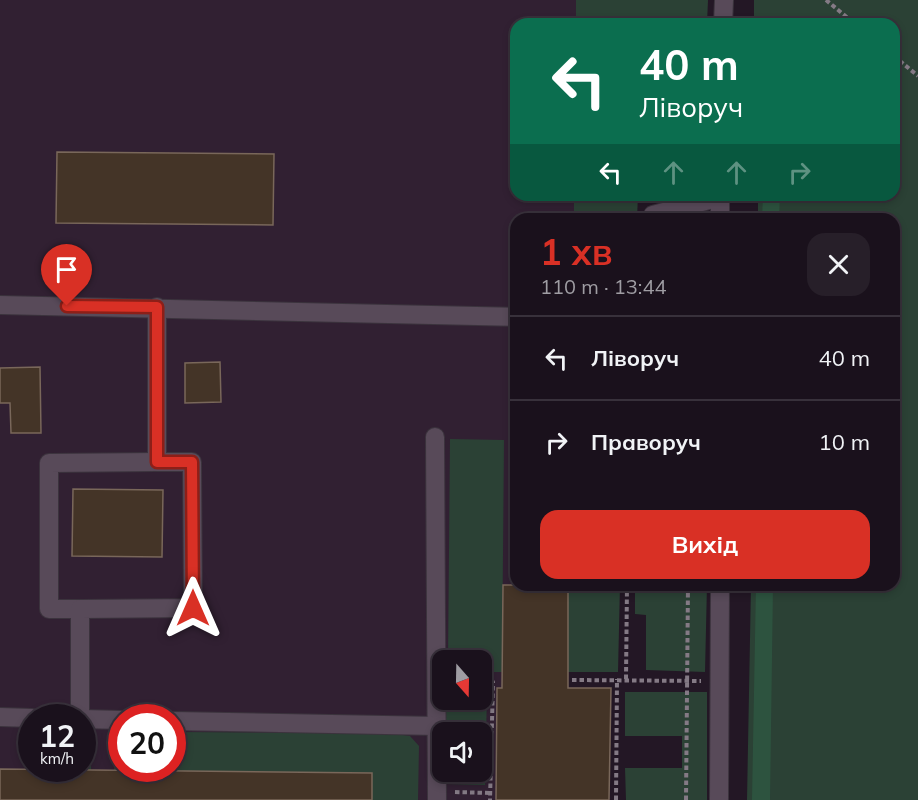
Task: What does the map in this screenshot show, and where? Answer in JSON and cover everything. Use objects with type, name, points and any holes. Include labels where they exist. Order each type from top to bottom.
[{"type":"street","points":[[723,18],[724,0]]},
{"type":"street","points":[[660,213],[702,201]]},
{"type":"street","points":[[0,305],[510,317]]},
{"type":"street","points":[[157,307],[157,462]]},
{"type":"street","points":[[435,436],[437,722]]},
{"type":"street","points":[[49,462],[157,462],[192,462],[193,608],[49,609],[49,462]]},
{"type":"street","points":[[719,800],[720,591]]},
{"type":"street","points":[[80,609],[81,704]]},
{"type":"street","points":[[0,717],[18,718]]},
{"type":"street","points":[[186,721],[432,726]]},
{"type":"path","points":[[826,0],[848,18]]},
{"type":"path","points":[[900,61],[918,76]]},
{"type":"path","points":[[626,679],[627,591]]},
{"type":"path","points":[[686,800],[688,591]]},
{"type":"path","points":[[572,680],[720,682]]},
{"type":"path","points":[[616,800],[617,680]]},
{"type":"path","points":[[490,800],[492,682]]},
{"type":"path","points":[[437,796],[490,793]]},
{"type":"shaded area","points":[[0,0],[576,0],[576,18],[510,18],[510,201],[574,201],[574,213],[510,213],[510,591],[568,591],[567,688],[611,689],[609,800],[0,800]]},
{"type":"green space","points":[[576,0],[708,0],[707,18],[576,18]]},
{"type":"green space","points":[[754,0],[918,0],[918,800],[747,800],[751,591],[900,591],[900,213],[758,213],[758,201],[900,201],[900,18],[754,18]]},
{"type":"green space","points":[[574,201],[638,201],[637,213],[574,213]]},
{"type":"green space","points":[[763,201],[780,201],[779,213],[762,213]]},
{"type":"green space","points":[[450,439],[504,440],[502,672],[492,672],[492,650],[448,650]]},
{"type":"green space","points":[[568,591],[620,591],[618,672],[568,672]]},
{"type":"green space","points":[[635,591],[707,591],[705,672],[646,670],[646,615],[635,614]]},
{"type":"green space","points":[[756,591],[773,591],[770,800],[752,800]]},
{"type":"green space","points":[[625,692],[707,692],[707,800],[626,800],[625,768],[682,768],[682,736],[625,736]]},
{"type":"green space","points":[[446,710],[487,710],[486,722],[446,722]]},
{"type":"green space","points":[[186,732],[389,733],[410,736],[419,746],[418,800],[372,800],[372,773],[186,772]]},
{"type":"green space","points":[[445,782],[485,782],[485,785],[445,784]]},
{"type":"building","points":[[57,152],[274,154],[273,225],[56,223]]},
{"type":"building","points":[[220,362],[221,402],[185,403],[185,363]]},
{"type":"building","points":[[40,367],[41,433],[11,433],[10,403],[0,403],[0,368]]},
{"type":"building","points":[[73,489],[163,490],[162,557],[72,556]]},
{"type":"building","points":[[503,585],[510,585],[510,591],[568,591],[568,688],[611,688],[609,800],[496,800],[497,688],[502,688]]},
{"type":"building","points":[[0,769],[18,769],[18,782],[96,782],[96,770],[108,770],[108,782],[186,782],[186,771],[372,773],[372,800],[0,800]]},
{"type":"route","points":[[67,306],[157,307],[157,462],[192,462],[193,608]]}]
